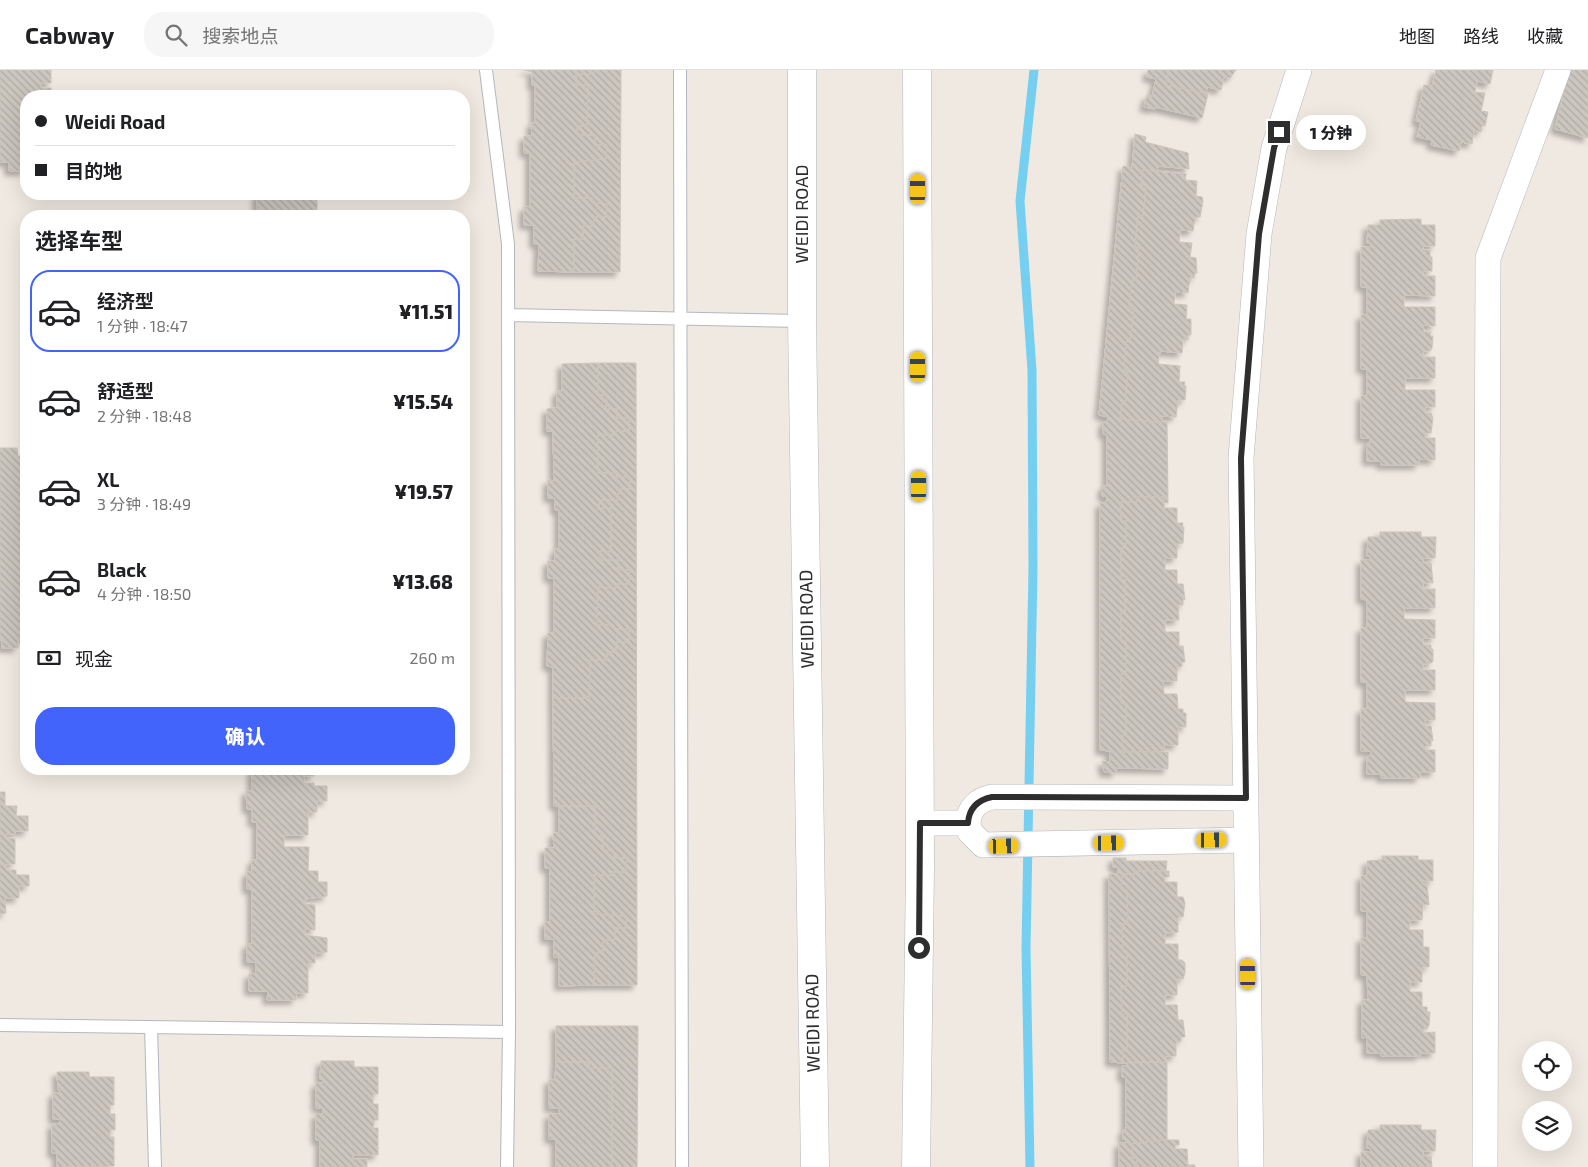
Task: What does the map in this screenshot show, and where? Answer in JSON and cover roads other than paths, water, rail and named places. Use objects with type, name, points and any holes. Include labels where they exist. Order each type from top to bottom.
[{"type":"main road","name":"WEIDI ROAD","points":[[802,70],[802,321],[815,1167]]},
{"type":"main road","points":[[916,1167],[920,823],[917,70]]},
{"type":"street","points":[[1251,1167],[1241,458],[1259,234],[1274,148],[1299,70]]},
{"type":"street","points":[[1485,1167],[1488,258],[1558,70]]},
{"type":"street","points":[[1246,798],[992,797],[976,804],[969,816],[968,823],[970,832],[983,846],[1246,840]]},
{"type":"street","points":[[920,823],[968,823]]},
{"type":"lane","points":[[486,70],[508,244],[509,1032],[507,1167]]},
{"type":"lane","points":[[680,70],[682,1167]]},
{"type":"lane","points":[[508,315],[802,321]]},
{"type":"lane","points":[[0,1025],[509,1032]]},
{"type":"lane","points":[[151,1027],[154,1167]]},
{"type":"waterway","points":[[1030,1167],[1026,948],[1033,569],[1032,370],[1020,201],[1034,70]]}]
